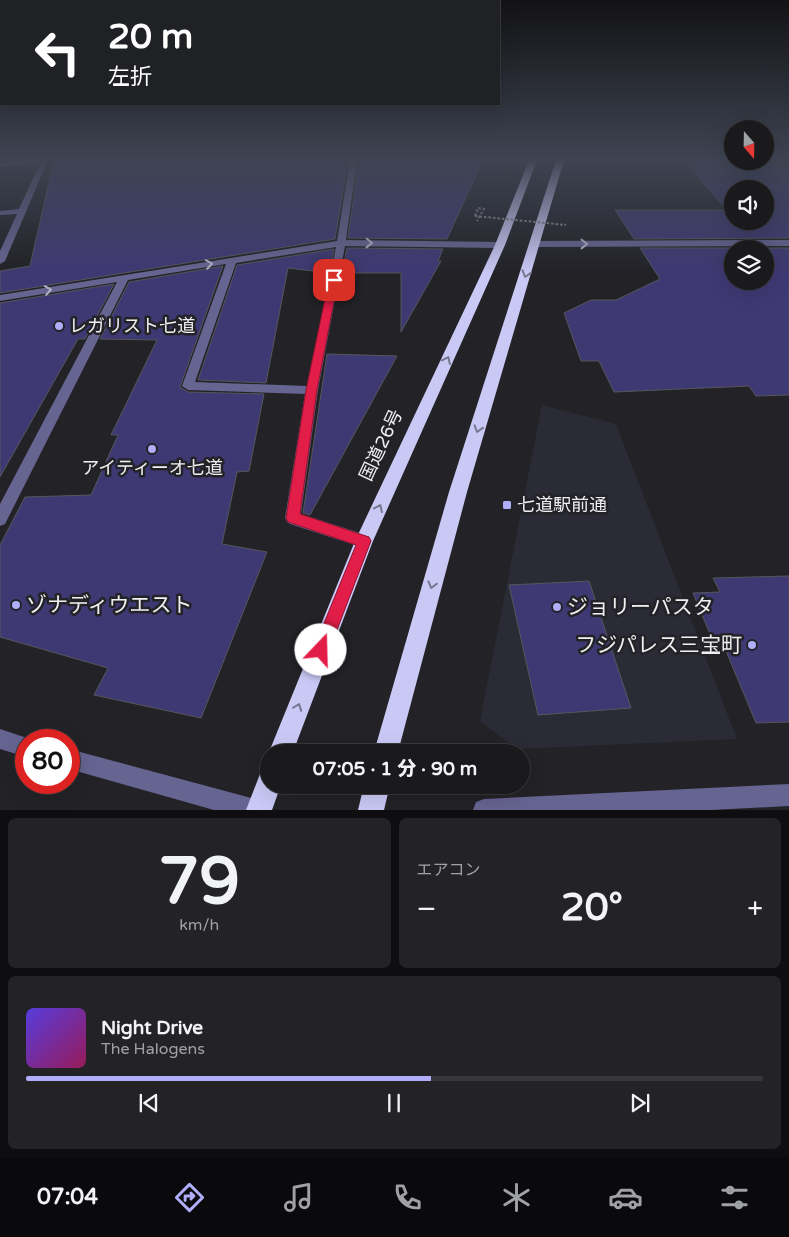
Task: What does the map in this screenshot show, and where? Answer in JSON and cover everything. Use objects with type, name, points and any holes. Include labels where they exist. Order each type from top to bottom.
[{"type":"highway","name":"国道26号","points":[[284,744],[364,541],[500,245],[518,198]]},
{"type":"highway","points":[[388,744],[458,492],[549,198]]},
{"type":"highway","points":[[257,810],[264,794]]},
{"type":"highway","points":[[371,810],[375,794]]},
{"type":"street","points":[[0,261],[28,198]]},
{"type":"street","points":[[348,198],[312,390],[293,518],[364,541]]},
{"type":"street","points":[[0,213],[22,210]]},
{"type":"street","points":[[0,298],[341,243],[500,245]]},
{"type":"street","points":[[535,244],[785,243],[789,250]]},
{"type":"street","points":[[232,260],[188,386],[312,390]]},
{"type":"street","points":[[0,519],[124,278]]},
{"type":"street","points":[[0,739],[15,744]]},
{"type":"street","points":[[80,762],[257,810]]},
{"type":"street","points":[[484,810],[789,795]]},
{"type":"path","points":[[477,222],[484,209],[478,208],[475,216],[566,226]]},
{"type":"shaded area","points":[[542,405],[616,424],[737,739],[530,748],[530,744],[510,744],[480,721]]},
{"type":"building","points":[[45,198],[342,198],[335,239],[0,293],[0,271],[30,266]]},
{"type":"building","points":[[354,198],[466,198],[447,239],[348,238]]},
{"type":"building","points":[[716,198],[724,198],[724,207]]},
{"type":"building","points":[[774,198],[789,198],[789,238],[634,239],[615,210],[724,210],[724,230],[774,230]]},
{"type":"building","points":[[347,248],[443,249],[438,261],[441,261],[401,332],[401,273],[342,273]]},
{"type":"building","points":[[640,248],[724,248],[724,290],[774,290],[774,248],[789,248],[789,395],[756,396],[749,386],[614,392],[599,361],[581,361],[564,313],[591,300],[616,300],[660,279]]},
{"type":"building","points":[[334,249],[329,273],[288,268],[266,383],[198,380],[237,265]]},
{"type":"building","points":[[223,266],[180,387],[188,392],[264,394],[249,471],[237,472],[222,544],[267,552],[201,718],[94,695],[108,668],[0,637],[0,545],[25,497],[91,495],[118,435],[111,435],[157,340],[100,339],[129,282]]},
{"type":"building","points":[[114,284],[85,339],[78,339],[0,477],[0,303]]},
{"type":"building","points":[[327,354],[397,356],[310,515],[303,513]]},
{"type":"building","name":"フジパレス三宝町","points":[[789,576],[789,722],[756,723],[726,651],[717,651],[693,593],[720,592],[713,578]]},
{"type":"building","points":[[589,581],[631,708],[538,715],[509,585]]},
{"type":"place","name":"レガリスト七道","points":[[59,326]]},
{"type":"place","name":"アイティーオ七道","points":[[152,449]]},
{"type":"place","name":"七道駅前通","points":[[507,505]]},
{"type":"place","name":"ゾナディウエスト","points":[[16,605]]},
{"type":"place","name":"ジョリーパスタ","points":[[557,607]]},
{"type":"place","name":"フジパレス三宝町","points":[[752,645]]},
{"type":"route","points":[[321,650],[364,541],[293,518],[312,390],[334,280]]}]
